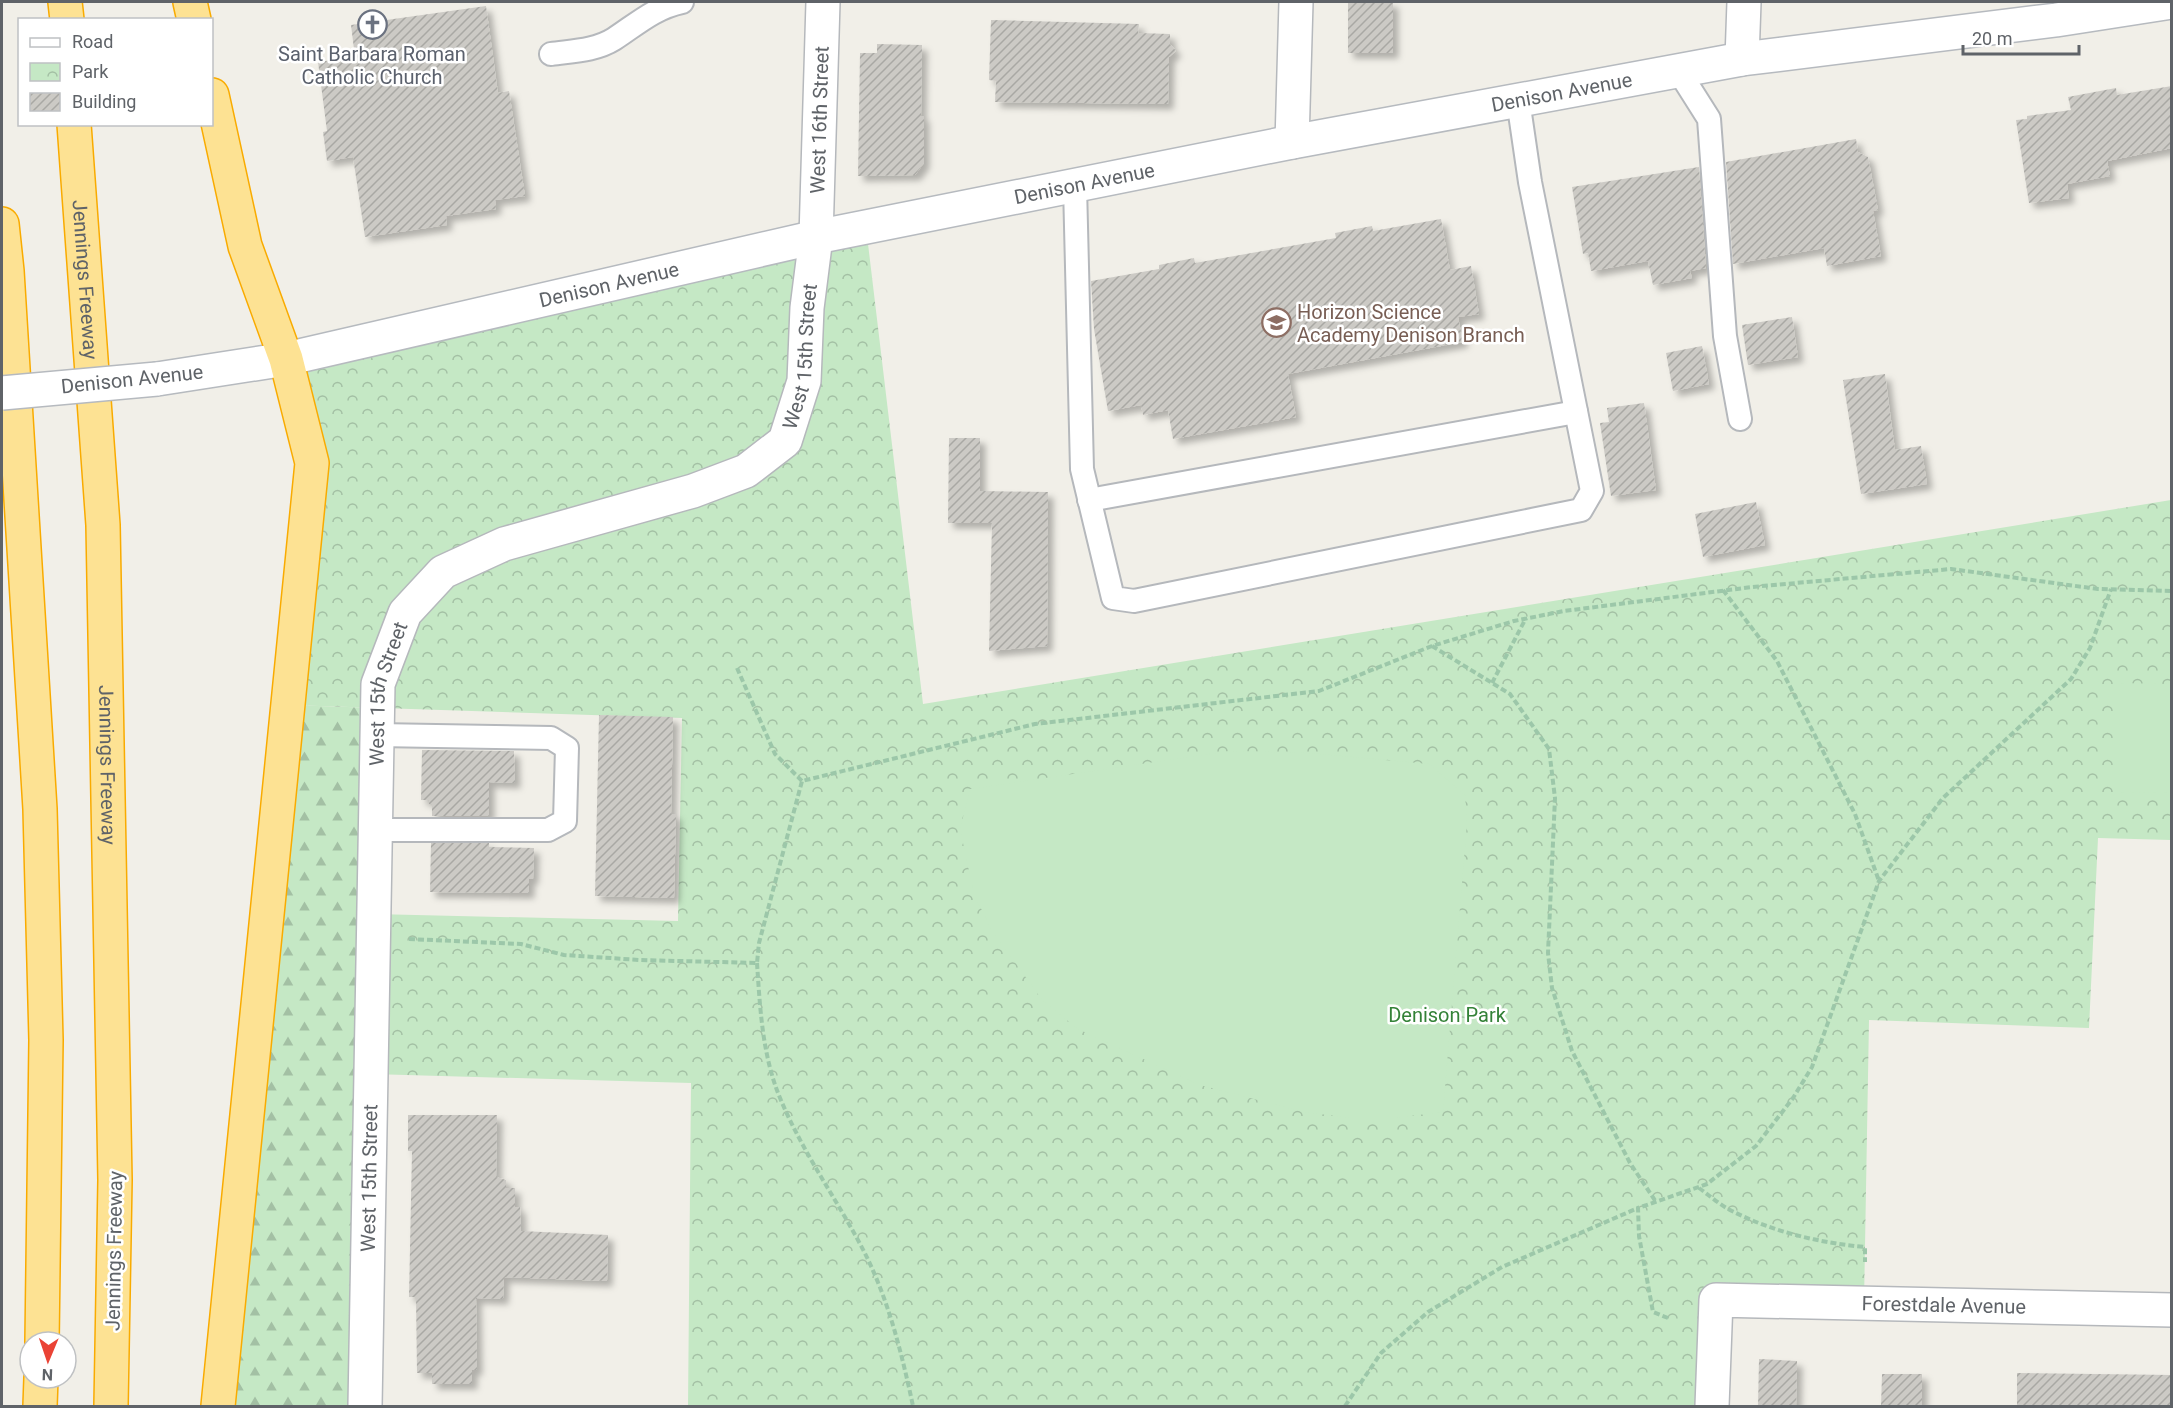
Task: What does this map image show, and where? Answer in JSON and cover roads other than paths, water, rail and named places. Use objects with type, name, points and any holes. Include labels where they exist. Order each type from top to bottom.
[{"type":"highway","points":[[65,2],[67,18]]},
{"type":"highway","points":[[190,2],[194,18]]},
{"type":"highway","points":[[213,100],[245,246],[286,359],[312,463],[218,1407]]},
{"type":"highway","name":"Jennings Freeway","points":[[74,126],[103,525],[115,1180],[111,1407]]},
{"type":"highway","points":[[2,224],[7,271],[40,820],[46,1040],[42,1330]]},
{"type":"highway","points":[[40,1407],[41,1390]]},
{"type":"street","name":"West 16th Street","points":[[816,237],[823,2]]},
{"type":"street","points":[[1292,142],[1296,2]]},
{"type":"street","points":[[1742,59],[1744,2]]},
{"type":"street","name":"Denison Avenue","points":[[2,393],[157,379],[286,359],[816,237],[1292,142],[1678,70],[1742,59],[2056,20],[2172,2]]},
{"type":"street","name":"West 15th Street","points":[[365,1407],[378,684],[405,613],[443,572],[504,544],[703,487],[746,471],[784,441],[804,381],[807,308],[816,237]]},
{"type":"street","name":"Forestdale Avenue","points":[[1712,1407],[1716,1300],[2172,1310]]},
{"type":"lane","points":[[551,54],[613,40],[646,15],[682,2]]},
{"type":"lane","points":[[1678,70],[1709,119],[1725,336],[1740,419]]},
{"type":"lane","points":[[1075,186],[1082,469],[1113,598],[1134,601],[1581,510],[1592,491],[1530,182],[1518,100]]},
{"type":"lane","points":[[1089,500],[1576,412]]},
{"type":"lane","points":[[375,830],[548,830],[565,821],[567,748],[551,738],[377,735]]},
{"type":"place","name":"Saint Barbara Roman Catholic Church","points":[[372,24]]},
{"type":"place","name":"Horizon Science Academy Denison Branch","points":[[1276,323]]},
{"type":"park label","name":"Denison Park","points":[[1447,1015]]}]
